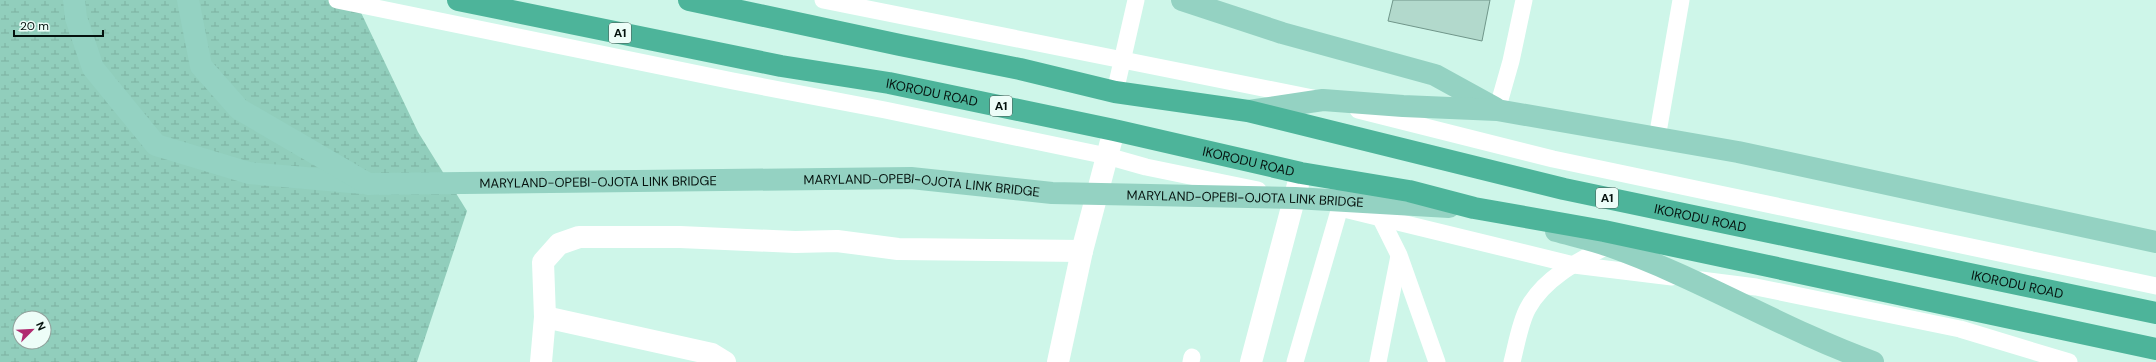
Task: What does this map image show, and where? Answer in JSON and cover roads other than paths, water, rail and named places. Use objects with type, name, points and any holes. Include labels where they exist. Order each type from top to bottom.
[{"type":"highway","name":"IKORODU ROAD","points":[[458,0],[781,66],[889,83],[1114,130],[1301,173],[1358,199],[1407,206],[1474,208],[1617,241],[2156,349]]},
{"type":"highway","name":"IKORODU ROAD","points":[[689,0],[1020,69],[1115,92],[1248,112],[1564,189],[2156,313]]},
{"type":"main road","name":"MARYLAND-OPEBI-OJOTA LINK BRIDGE","points":[[74,0],[76,18],[93,68],[156,145],[249,173],[368,184],[911,178],[1052,193],[1358,199]]},
{"type":"main road","points":[[188,0],[201,66],[240,109],[368,184]]},
{"type":"main road","points":[[1182,0],[1282,33],[1435,75],[1497,110]]},
{"type":"main road","name":"IKORODU ROAD","points":[[1248,112],[1324,100],[1403,106],[1497,110],[1738,152],[2156,242]]},
{"type":"main road","name":"IKORODU ROAD","points":[[1617,241],[1686,278],[1838,350],[1872,362]]},
{"type":"street","points":[[1058,362],[1082,251],[1114,130]]},
{"type":"street","points":[[1251,362],[1301,173]]},
{"type":"street","points":[[541,362],[545,317],[543,262],[559,244],[579,237],[680,237],[788,242],[837,241],[898,249],[1082,251]]},
{"type":"street","points":[[545,317],[712,354],[725,362]]},
{"type":"lane","points":[[337,0],[733,81],[885,110],[1107,156],[1146,167],[1295,198]]},
{"type":"lane","points":[[823,0],[905,18],[1324,100],[1553,159],[2156,286]]},
{"type":"lane","points":[[1115,92],[1136,0]]},
{"type":"lane","points":[[1497,110],[1512,60],[1524,0]]},
{"type":"lane","points":[[1657,138],[1681,0]]},
{"type":"lane","points":[[1358,199],[1407,206],[1574,265],[1756,287],[1960,329],[2069,362]]},
{"type":"lane","points":[[1358,199],[1399,255],[1437,362]]},
{"type":"lane","points":[[1295,362],[1358,199]]},
{"type":"lane","points":[[1378,362],[1407,206]]},
{"type":"lane","points":[[1512,362],[1527,309],[1546,283],[1574,265],[1617,241]]}]
